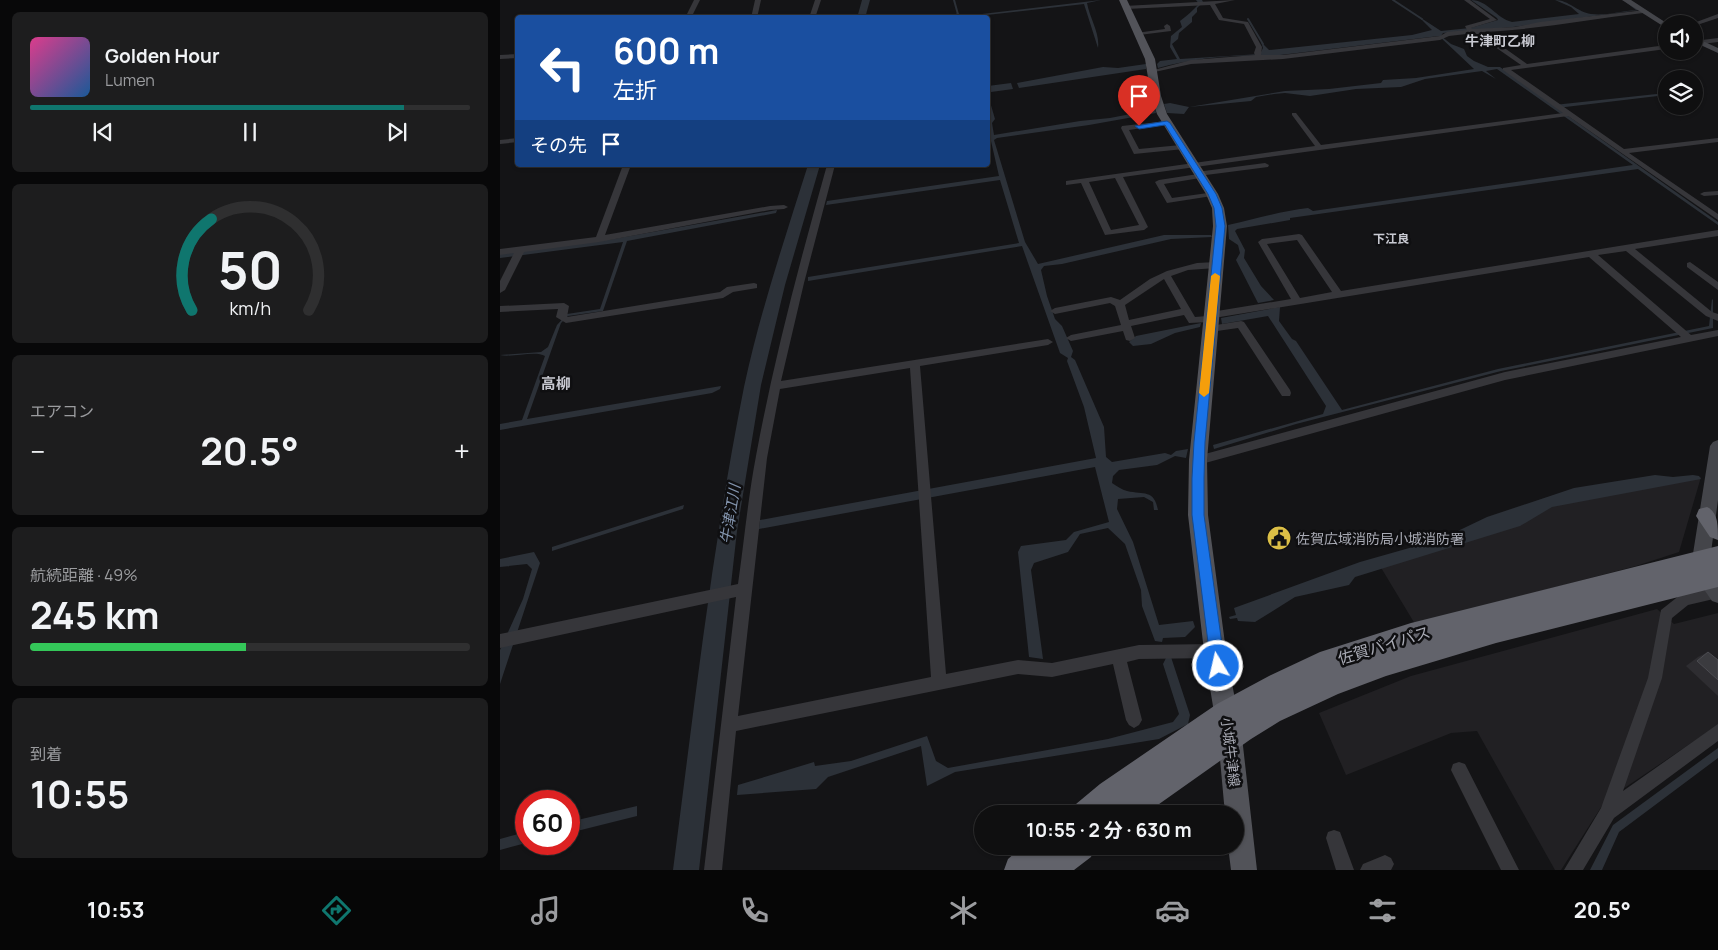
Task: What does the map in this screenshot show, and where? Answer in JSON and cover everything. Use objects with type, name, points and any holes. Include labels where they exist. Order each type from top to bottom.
[{"type":"highway","name":"佐賀バイパス","points":[[1097,805],[1110,794],[1228,725],[1279,707],[1335,682],[1390,661],[1451,643],[1713,577]]},
{"type":"highway","name":"佐賀バイパス","points":[[1133,805],[1228,725]]},
{"type":"highway","points":[[1019,870],[1035,855]]},
{"type":"highway","points":[[1050,870],[1069,855]]},
{"type":"main road","name":"小城牛津線","points":[[1125,3],[1150,59],[1159,106],[1181,147],[1212,194],[1218,208],[1220,226],[1198,460],[1198,515],[1215,651],[1228,725],[1236,805]]},
{"type":"main road","name":"小城牛津線","points":[[1242,855],[1244,870]]},
{"type":"street","points":[[690,15],[697,0]]},
{"type":"street","points":[[813,15],[818,0]]},
{"type":"street","points":[[1125,3],[1200,4],[1232,0]]},
{"type":"street","points":[[1467,0],[1494,20],[1471,30]]},
{"type":"street","points":[[1626,0],[1658,21]]},
{"type":"street","points":[[755,15],[758,2]]},
{"type":"street","points":[[1212,3],[1221,19],[1246,22],[1259,47],[1258,55]]},
{"type":"street","points":[[1152,72],[1191,62],[1258,55],[1283,57],[1442,38],[1447,34],[1471,30],[1515,29],[1643,11]]},
{"type":"street","points":[[1703,21],[1718,16]]},
{"type":"street","points":[[1139,33],[1169,30],[1167,26]]},
{"type":"street","points":[[1471,30],[1526,66]]},
{"type":"street","points":[[1703,41],[1718,40]]},
{"type":"street","points":[[1703,44],[1718,51]]},
{"type":"street","points":[[1658,48],[1505,69],[1559,109],[1570,114],[1718,218]]},
{"type":"street","points":[[500,57],[515,56]]},
{"type":"street","points":[[1069,183],[1118,176],[1196,170],[1559,109]]},
{"type":"street","points":[[1294,114],[1320,148]]},
{"type":"street","points":[[1167,123],[1125,128],[1137,152],[1181,147]]},
{"type":"street","points":[[500,142],[515,140]]},
{"type":"street","points":[[1624,152],[1718,140]]},
{"type":"street","points":[[1212,194],[1170,201],[1159,182],[1196,170],[1204,173],[1265,165]]},
{"type":"street","points":[[600,239],[627,167]]},
{"type":"street","points":[[713,870],[744,589],[762,458],[775,386],[799,283],[830,167]]},
{"type":"street","points":[[1084,181],[1108,233],[1144,227],[1118,176]]},
{"type":"street","points":[[1704,194],[1718,193]]},
{"type":"street","points":[[500,252],[518,254],[784,207]]},
{"type":"street","points":[[1210,321],[1339,294],[1718,233]]},
{"type":"street","points":[[1298,302],[1262,242],[1299,237],[1339,294]]},
{"type":"street","points":[[1627,247],[1715,316]]},
{"type":"street","points":[[1590,253],[1689,339]]},
{"type":"street","points":[[500,290],[518,254]]},
{"type":"street","points":[[1055,311],[1111,300],[1120,304],[1131,300],[1146,286],[1175,270],[1216,265]]},
{"type":"street","points":[[1690,265],[1718,287]]},
{"type":"street","points":[[1165,276],[1192,322],[1210,321],[1241,324],[1286,393]]},
{"type":"street","points":[[500,309],[564,306],[564,319],[723,295],[730,289],[754,286]]},
{"type":"street","points":[[1120,304],[1130,338]]},
{"type":"street","points":[[1071,338],[1186,311]]},
{"type":"street","points":[[1198,460],[1505,376],[1718,333]]},
{"type":"street","points":[[775,386],[1048,342]]},
{"type":"street","points":[[915,364],[939,681]]},
{"type":"street","points":[[1573,870],[1608,812],[1655,678],[1666,615],[1713,577],[1713,523],[1718,446]]},
{"type":"street","points":[[500,642],[744,589]]},
{"type":"street","points":[[729,725],[1018,666],[1052,670],[1139,652],[1215,651]]},
{"type":"street","points":[[1118,656],[1134,720]]},
{"type":"street","points":[[1608,812],[1718,732]]},
{"type":"street","points":[[1459,770],[1510,870]]},
{"type":"street","points":[[1334,838],[1345,870]]},
{"type":"street","points":[[1369,870],[1385,864]]},
{"type":"shaded area","points":[[1101,0],[1087,3],[1098,37],[1098,48],[1084,4],[974,15]]},
{"type":"shaded area","points":[[1196,0],[1202,0],[1203,2],[1192,17],[1192,22],[1179,33],[1178,39],[1172,44],[1180,59],[1260,54],[1263,48],[1261,42],[1269,50],[1412,35],[1432,30],[1418,16],[1441,31],[1470,28],[1498,20],[1471,0],[1482,3],[1501,17],[1512,22],[1579,14],[1571,7],[1555,0],[1565,2],[1591,14],[1608,14],[1636,10],[1623,0],[1639,10],[1513,27],[1443,33],[1441,36],[1451,44],[1464,49],[1467,56],[1474,61],[1488,67],[1500,67],[1554,105],[1658,94],[1658,96],[1557,108],[1718,222],[1718,225],[1638,169],[1290,218],[1290,220],[1237,229],[1235,231],[1245,250],[1244,258],[1261,286],[1274,300],[1258,303],[1236,260],[1240,253],[1238,245],[1229,239],[1228,225],[1298,209],[1308,208],[1313,211],[1633,165],[1497,69],[1486,71],[1496,79],[1482,71],[1425,79],[1401,87],[1356,89],[1310,96],[1285,93],[1274,94],[1256,97],[1251,101],[1189,107],[1285,91],[1329,89],[1381,83],[1383,80],[1416,78],[1474,69],[1439,36],[1272,56],[1215,58],[1158,68],[1157,64],[1160,61],[1177,59],[1170,47],[1171,36],[1182,27],[1180,21],[1199,4]]},
{"type":"shaded area","points":[[1146,64],[1146,69],[1019,88],[1017,83],[1103,67],[1118,68]]},
{"type":"shaded area","points":[[1011,83],[1013,89],[991,92],[990,86]]},
{"type":"shaded area","points":[[990,102],[995,119],[992,123],[994,135],[1110,118],[1141,112],[1143,108],[1155,107],[1156,113],[994,140],[1025,242],[1038,264],[1164,235],[1211,235],[1212,237],[1171,239],[1062,264],[1044,266],[1041,270],[1055,319],[1062,326],[1073,351],[1071,357],[1075,360],[1104,427],[1106,457],[1112,462],[1165,453],[1171,455],[1176,451],[1188,449],[1186,458],[1175,456],[1157,465],[1119,470],[1113,476],[1112,483],[1125,490],[1147,494],[1156,503],[1158,510],[1154,510],[1153,502],[1144,497],[1118,499],[1117,509],[1133,542],[1159,625],[1193,621],[1195,627],[1185,637],[1163,638],[1162,642],[1155,641],[1142,606],[1141,590],[1125,544],[1108,528],[1080,534],[1068,552],[1034,563],[1031,570],[1043,659],[1029,657],[1018,552],[1021,546],[1066,540],[1074,532],[1109,522],[1095,467],[759,529],[760,520],[1096,458],[1084,407],[1067,361],[1068,358],[1060,353],[1022,246],[808,281],[808,277],[1019,243],[1000,180],[826,205],[827,201],[999,176],[990,137]]},
{"type":"shaded area","points":[[1170,103],[1189,107],[1184,114],[1167,113],[1164,104]]},
{"type":"shaded area","points":[[777,210],[776,213],[627,241],[603,311],[568,316],[561,323],[527,419],[721,386],[720,389],[712,393],[500,430],[500,424],[522,420],[545,356],[541,354],[500,355],[541,352],[548,347],[557,325],[567,314],[600,309],[623,242],[500,258],[500,254],[613,239]]},
{"type":"shaded area","points":[[1712,299],[1713,328],[1501,371],[1296,424],[1214,449],[1213,445],[1323,414],[1326,406],[1268,316],[1222,324],[1221,318],[1280,307],[1279,321],[1292,339],[1296,341],[1342,410],[1498,369],[1709,326]]},
{"type":"shaded area","points":[[1201,323],[1200,327],[1175,333],[1151,344],[1133,346],[1129,342],[1136,336]]},
{"type":"shaded area","points":[[1655,475],[1673,477],[1693,475],[1699,476],[1701,479],[1552,507],[1520,526],[1355,577],[1349,585],[1295,597],[1255,622],[1238,621],[1237,618],[1230,619],[1229,617],[1236,615],[1234,608],[1360,562],[1441,539],[1487,517],[1574,488]]},
{"type":"shaded area","points":[[1701,477],[1679,552],[1636,566],[1415,624],[1380,566],[1547,505]]},
{"type":"shaded area","points":[[684,505],[683,509],[552,551],[552,547]]},
{"type":"shaded area","points":[[534,552],[540,563],[500,684],[500,650],[523,599],[532,569],[527,564],[500,567],[500,559]]},
{"type":"shaded area","points":[[1657,609],[1674,624],[1718,613],[1718,725],[1605,801],[1561,870],[1555,870],[1477,731],[1451,733],[1346,775],[1319,713],[1411,676]]},
{"type":"shaded area","points":[[1171,657],[1190,715],[1188,724],[1159,739],[955,772],[927,786],[921,746],[828,777],[816,789],[737,795],[738,785],[814,762],[815,766],[851,761],[927,736],[936,761],[948,768],[1108,739],[1173,722],[1179,714],[1163,664],[1166,658]]},
{"type":"shaded area","points":[[1718,748],[1718,758],[1619,832],[1602,870],[1590,870],[1613,825]]},
{"type":"shaded area","points":[[637,806],[637,816],[580,830],[580,819]]},
{"type":"shaded area","points":[[515,835],[515,846],[500,850],[500,839]]},
{"type":"building","points":[[1708,652],[1718,660],[1718,680],[1697,661]]},
{"type":"waterway","name":"牛津江川","points":[[862,15],[866,0]]},
{"type":"waterway","points":[[954,0],[958,15]]},
{"type":"waterway","points":[[1393,0],[1422,19]]},
{"type":"waterway","points":[[1248,19],[1263,44]]},
{"type":"waterway","name":"牛津江川","points":[[686,870],[727,531],[753,385],[778,285],[813,167]]},
{"type":"slow traffic","points":[[1204,393],[1215,276]]},
{"type":"place","name":"佐賀広域消防局小城消防署","points":[[1279,538]]},
{"type":"district","name":"牛津町乙柳","points":[[1500,40]]},
{"type":"district","name":"下江良","points":[[1391,238]]},
{"type":"district","name":"高柳","points":[[556,383]]},
{"type":"route","points":[[1139,126],[1167,123],[1212,194],[1218,208],[1220,226],[1198,460],[1198,515],[1218,666]]}]
